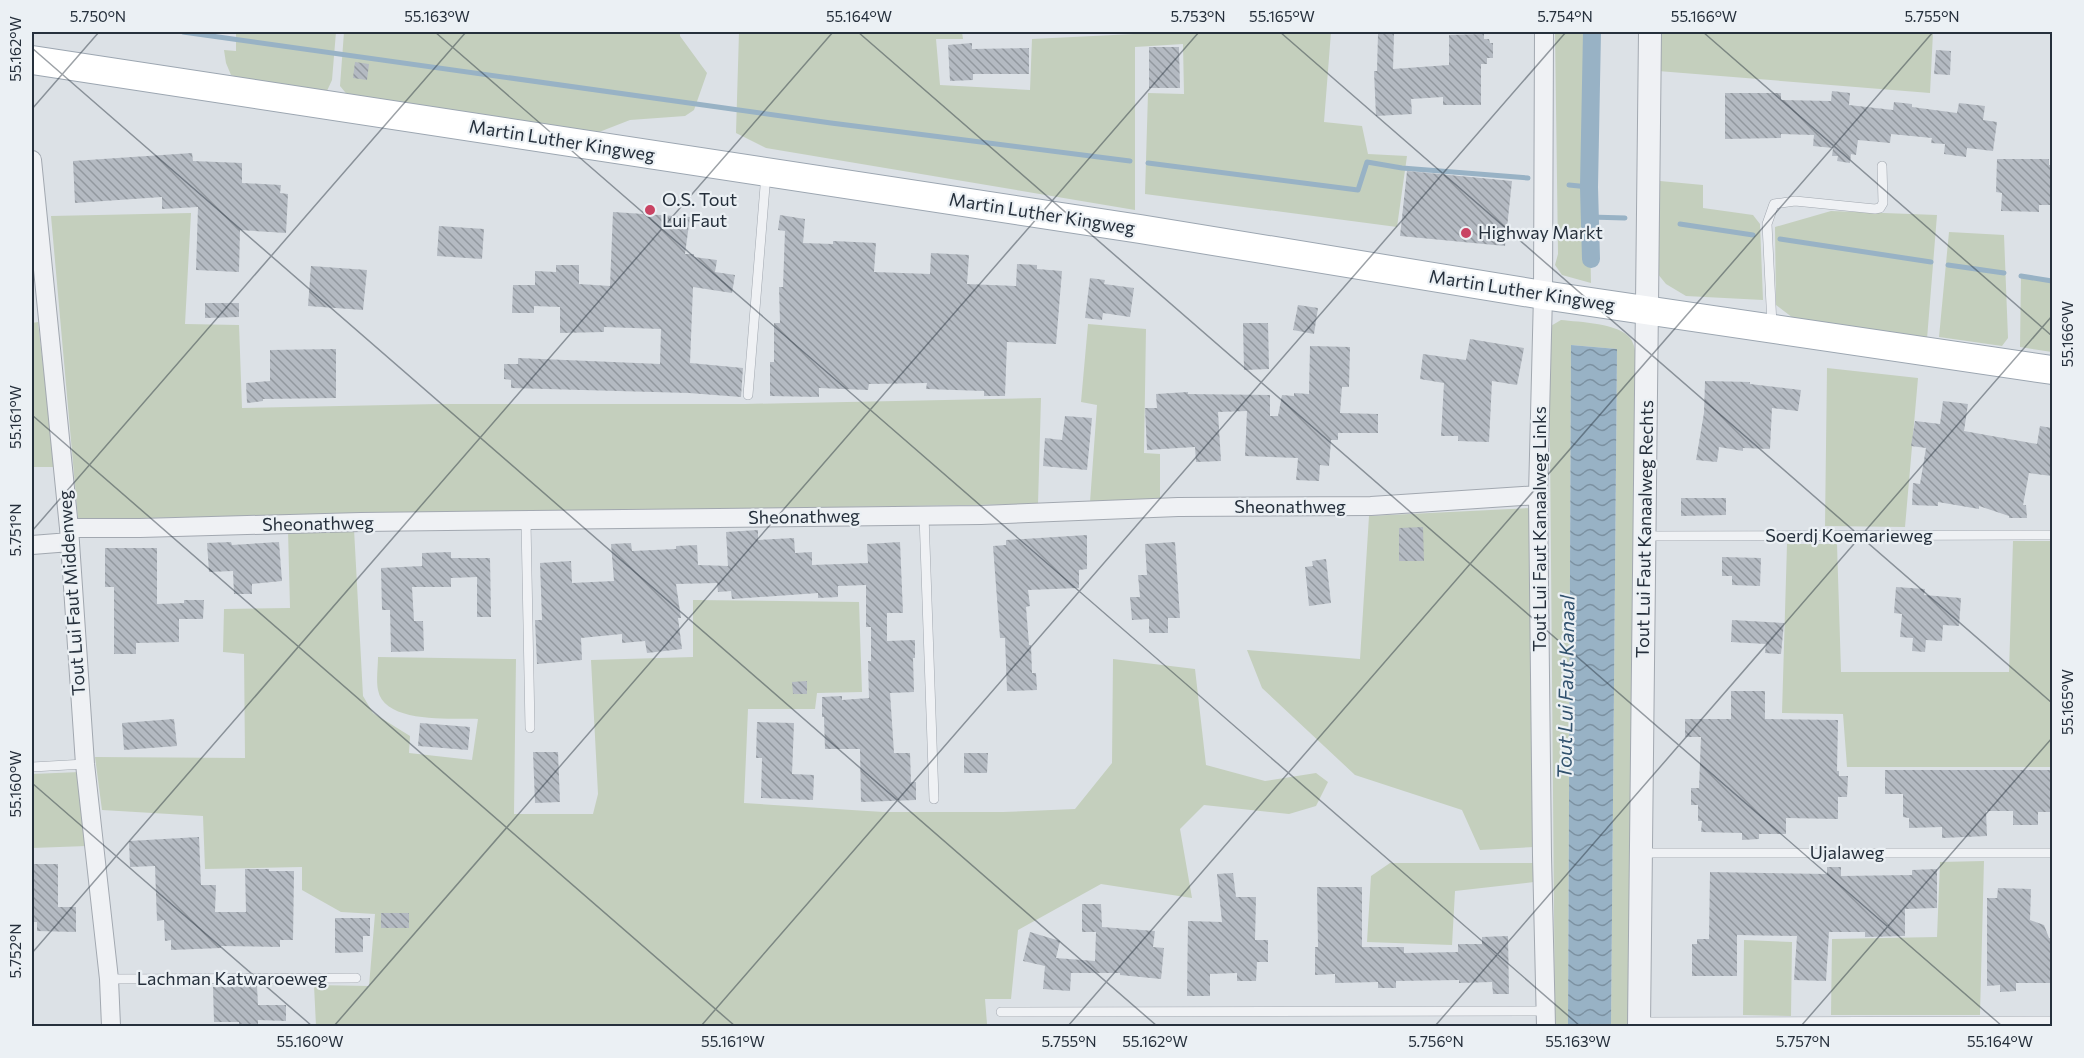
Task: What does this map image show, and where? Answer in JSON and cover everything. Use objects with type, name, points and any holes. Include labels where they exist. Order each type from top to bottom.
[{"type":"main road","name":"Martin Luther Kingweg","points":[[32,60],[1140,230],[1543,295],[2052,370]]},
{"type":"street","name":"Tout Lui Faut Kanaalweg Links","points":[[1544,32],[1543,295],[1538,495],[1546,1019]]},
{"type":"street","name":"Tout Lui Faut Kanaalweg Rechts","points":[[1639,1024],[1650,32]]},
{"type":"street","name":"Tout Lui Faut Middenweg","points":[[32,173],[35,240],[69,535],[85,764],[109,979],[111,1026]]},
{"type":"street","name":"Sheonathweg","points":[[32,544],[69,535],[140,528],[362,522],[526,522],[981,515],[1178,507],[1371,506],[1538,495]]},
{"type":"lane","points":[[1772,328],[1767,224],[1774,204],[1795,201],[1880,208],[1883,203],[1882,166]]},
{"type":"lane","points":[[748,395],[766,172]]},
{"type":"lane","points":[[924,515],[934,799]]},
{"type":"lane","points":[[526,522],[530,728]]},
{"type":"lane","name":"Soerdj Koemarieweg","points":[[1645,536],[2052,535]]},
{"type":"lane","points":[[32,767],[85,764]]},
{"type":"lane","name":"Ujalaweg","points":[[1642,854],[2052,853]]},
{"type":"lane","name":"Lachman Katwaroeweg","points":[[109,979],[356,978]]},
{"type":"lane","points":[[1001,1012],[1546,1019]]},
{"type":"lane","points":[[1639,1024],[2052,1021]]},
{"type":"green space","points":[[236,32],[336,32],[332,80],[326,93],[231,75],[224,50],[236,51]]},
{"type":"green space","points":[[344,32],[680,32],[680,36],[707,73],[694,110],[685,116],[630,120],[594,134],[350,98],[340,86]]},
{"type":"green space","points":[[739,32],[962,32],[963,39],[936,39],[940,85],[1030,90],[1032,39],[1175,32],[1331,32],[1324,122],[1362,126],[1368,154],[1407,156],[1397,227],[1145,194],[1148,93],[1184,94],[1183,44],[1135,47],[1135,210],[766,148],[736,133]]},
{"type":"green space","points":[[1555,32],[1592,32],[1589,187],[1591,283],[1562,275],[1555,265],[1558,254]]},
{"type":"green space","points":[[1660,32],[1933,32],[1930,93],[1658,71]]},
{"type":"green space","points":[[1660,181],[1703,185],[1703,208],[1753,215],[1760,224],[1763,300],[1686,296],[1666,284],[1657,273]]},
{"type":"green space","points":[[1831,211],[1937,215],[1927,339],[1801,324],[1776,305],[1775,227]]},
{"type":"green space","points":[[191,213],[185,324],[239,325],[242,408],[438,404],[745,404],[1041,398],[1038,504],[78,519],[51,216]]},
{"type":"green space","points":[[1949,232],[2004,235],[2008,338],[2002,346],[1939,337]]},
{"type":"green space","points":[[2021,276],[2052,281],[2052,352],[2020,347]]},
{"type":"green space","points":[[1561,320],[1609,326],[1626,334],[1631,339],[1638,363],[1630,1026],[1611,1026],[1617,349],[1571,345],[1568,1026],[1555,1026],[1549,327]]},
{"type":"green space","points":[[38,322],[55,467],[32,467],[32,323]]},
{"type":"green space","points":[[1088,324],[1146,329],[1144,453],[1160,454],[1160,499],[1090,502],[1097,405],[1081,402]]},
{"type":"green space","points":[[1827,368],[1918,378],[1905,527],[1825,526]]},
{"type":"green space","points":[[1531,508],[1534,847],[1480,850],[1462,810],[1355,775],[1262,688],[1247,650],[1360,659],[1369,516]]},
{"type":"green space","points":[[354,529],[363,696],[373,713],[410,736],[409,753],[472,760],[478,719],[421,717],[392,709],[383,701],[378,690],[378,657],[516,659],[514,814],[593,814],[598,794],[591,660],[693,657],[693,600],[859,602],[862,692],[817,693],[815,709],[748,709],[744,803],[883,812],[1003,812],[1075,809],[1112,763],[1113,659],[1195,669],[1206,765],[1265,781],[1316,773],[1328,782],[1316,806],[1289,814],[1204,805],[1180,829],[1192,898],[1101,884],[1018,930],[1011,999],[985,999],[987,1024],[1014,1026],[316,1026],[314,985],[369,986],[375,914],[341,912],[302,890],[302,867],[205,869],[203,816],[102,810],[95,757],[245,758],[244,654],[223,652],[224,609],[290,608],[288,530]]},
{"type":"green space","points":[[2013,541],[2052,541],[2052,767],[1847,767],[1843,714],[1782,713],[1787,544],[1837,544],[1841,672],[2009,672]]},
{"type":"green space","points":[[80,772],[87,846],[32,848],[32,774]]},
{"type":"green space","points":[[1984,861],[1980,1015],[1831,1015],[1832,939],[1937,937],[1940,862]]},
{"type":"green space","points":[[1390,863],[1533,863],[1534,882],[1455,891],[1452,945],[1367,942],[1371,876]]},
{"type":"green space","points":[[1744,940],[1792,942],[1791,1016],[1743,1015]]},
{"type":"water","points":[[1571,345],[1617,349],[1611,1026],[1568,1026]]},
{"type":"building","points":[[1378,34],[1394,34],[1393,69],[1449,65],[1449,35],[1484,34],[1484,39],[1489,39],[1490,43],[1493,43],[1493,58],[1487,58],[1487,64],[1481,64],[1481,105],[1443,105],[1443,97],[1411,99],[1412,114],[1376,116],[1374,71],[1377,71]]},
{"type":"building","points":[[972,43],[972,49],[1029,48],[1029,74],[973,74],[973,80],[950,81],[948,45]]},
{"type":"building","points":[[1149,47],[1179,47],[1180,88],[1149,88]]},
{"type":"building","points":[[1936,50],[1951,51],[1950,75],[1934,74]]},
{"type":"building","points":[[355,62],[369,64],[367,80],[353,78]]},
{"type":"building","points":[[1832,91],[1850,93],[1849,105],[1893,110],[1894,102],[1912,104],[1912,107],[1957,113],[1959,103],[1985,106],[1983,120],[1997,122],[1993,151],[1967,148],[1966,157],[1944,154],[1945,144],[1931,143],[1932,138],[1891,134],[1890,143],[1858,140],[1856,155],[1851,154],[1850,163],[1837,161],[1838,156],[1832,156],[1833,148],[1813,146],[1814,135],[1781,134],[1781,138],[1725,139],[1725,93],[1781,93],[1781,100],[1831,101]]},
{"type":"building","points":[[192,153],[193,161],[242,163],[242,183],[281,185],[280,193],[288,194],[286,233],[240,230],[239,272],[196,270],[198,207],[162,209],[162,197],[75,203],[73,161]]},
{"type":"building","points":[[1997,159],[2049,159],[2049,165],[2052,165],[2052,205],[2039,205],[2039,212],[2001,211],[2002,193],[1996,192]]},
{"type":"building","points":[[1407,171],[1512,181],[1505,246],[1400,236]]},
{"type":"building","points":[[613,212],[690,217],[685,254],[717,260],[715,272],[735,275],[732,293],[693,287],[690,363],[743,368],[741,397],[689,393],[511,388],[511,380],[504,379],[504,364],[518,364],[518,358],[660,364],[661,329],[604,327],[604,332],[560,333],[560,307],[534,306],[534,313],[512,313],[513,285],[535,285],[535,271],[556,272],[556,265],[579,265],[579,284],[610,286]]},
{"type":"building","points":[[780,215],[805,219],[803,243],[833,244],[833,241],[876,243],[874,272],[930,274],[931,253],[969,255],[967,284],[1016,286],[1017,264],[1037,265],[1037,269],[1062,271],[1056,344],[1007,342],[1005,396],[984,396],[984,391],[926,389],[927,383],[869,384],[868,390],[819,388],[819,397],[770,396],[770,362],[774,362],[774,323],[780,323],[779,287],[783,287],[785,231],[778,230]]},
{"type":"building","points":[[439,226],[484,229],[482,259],[437,256]]},
{"type":"building","points":[[311,266],[367,270],[363,310],[308,306]]},
{"type":"building","points":[[1090,278],[1105,280],[1104,284],[1134,288],[1130,317],[1103,313],[1102,320],[1085,318]]},
{"type":"building","points":[[205,303],[239,303],[239,317],[205,318]]},
{"type":"building","points":[[1298,305],[1318,308],[1314,334],[1293,330]]},
{"type":"building","points":[[1243,323],[1268,323],[1269,369],[1244,370]]},
{"type":"building","points":[[1470,339],[1524,348],[1517,385],[1492,381],[1489,442],[1458,441],[1458,436],[1441,436],[1444,383],[1420,379],[1423,354],[1466,360]]},
{"type":"building","points":[[1310,346],[1350,347],[1349,387],[1342,387],[1340,413],[1378,414],[1378,433],[1338,433],[1338,440],[1331,440],[1329,466],[1320,465],[1319,481],[1296,480],[1298,458],[1245,456],[1247,411],[1218,412],[1221,461],[1196,462],[1195,447],[1147,450],[1145,408],[1157,408],[1156,394],[1188,392],[1188,394],[1270,395],[1270,416],[1278,416],[1282,395],[1309,394]]},
{"type":"building","points":[[336,349],[336,398],[263,399],[263,401],[247,403],[246,383],[270,381],[270,350]]},
{"type":"building","points":[[1705,381],[1750,382],[1750,384],[1801,390],[1798,411],[1772,408],[1770,449],[1743,448],[1743,451],[1719,447],[1717,462],[1696,460],[1704,413]]},
{"type":"building","points":[[1943,401],[1968,404],[1964,431],[2037,444],[2040,426],[2052,428],[2052,476],[2029,473],[2023,505],[2026,505],[2027,518],[2009,518],[2009,516],[1979,506],[1979,509],[1938,502],[1938,506],[1912,505],[1913,483],[1920,484],[1926,448],[1911,446],[1915,421],[1940,424]]},
{"type":"building","points":[[1065,416],[1092,418],[1087,470],[1043,466],[1045,438],[1062,440]]},
{"type":"building","points":[[1681,498],[1726,498],[1726,515],[1681,516]]},
{"type":"building","points":[[1423,527],[1424,561],[1399,561],[1399,528]]},
{"type":"building","points":[[758,530],[758,540],[794,538],[795,553],[812,552],[812,565],[868,563],[867,544],[900,542],[903,613],[887,613],[887,641],[915,640],[914,692],[890,693],[894,753],[910,753],[911,782],[916,782],[916,800],[861,802],[860,749],[825,749],[822,697],[842,696],[842,700],[869,698],[868,661],[871,661],[871,627],[866,627],[866,585],[838,586],[838,597],[818,598],[818,593],[732,599],[731,591],[718,592],[717,583],[676,584],[681,618],[678,618],[682,649],[647,653],[645,641],[622,643],[622,634],[581,638],[582,660],[537,664],[535,620],[542,620],[540,563],[571,561],[572,583],[614,581],[611,544],[631,543],[632,551],[676,549],[676,546],[697,545],[698,565],[728,566],[726,532]]},
{"type":"building","points":[[1087,535],[1087,569],[1079,570],[1079,588],[1028,590],[1030,606],[1026,607],[1029,645],[1031,645],[1032,673],[1036,673],[1037,690],[1007,691],[1005,638],[1000,638],[993,546],[1006,545],[1006,540]]},
{"type":"building","points":[[231,542],[232,545],[279,542],[282,581],[252,584],[252,594],[234,594],[233,571],[209,572],[207,543]]},
{"type":"building","points":[[1175,542],[1180,618],[1168,618],[1168,633],[1149,633],[1149,619],[1132,620],[1130,597],[1140,597],[1138,575],[1147,575],[1145,544]]},
{"type":"building","points":[[105,548],[157,548],[157,604],[204,600],[203,619],[179,619],[179,642],[136,643],[136,654],[114,654],[114,587],[105,587]]},
{"type":"building","points":[[451,552],[451,558],[490,558],[491,617],[477,617],[477,577],[451,578],[451,587],[412,587],[414,621],[423,621],[424,651],[391,652],[390,610],[382,610],[381,568],[422,566],[422,553]]},
{"type":"building","points":[[1722,557],[1761,558],[1760,586],[1732,585],[1732,576],[1722,576]]},
{"type":"building","points":[[1326,559],[1331,603],[1309,606],[1305,567],[1313,566],[1312,561]]},
{"type":"building","points":[[1896,587],[1925,589],[1924,595],[1961,598],[1959,626],[1943,625],[1942,641],[1926,640],[1925,652],[1912,651],[1913,638],[1900,637],[1902,614],[1894,613]]},
{"type":"building","points":[[1732,620],[1784,623],[1781,654],[1765,653],[1766,644],[1731,642]]},
{"type":"building","points":[[807,681],[807,694],[793,694],[792,682]]},
{"type":"building","points":[[1731,691],[1765,691],[1765,719],[1838,720],[1837,771],[1839,771],[1839,776],[1848,776],[1847,797],[1838,797],[1838,819],[1786,818],[1786,834],[1759,834],[1759,839],[1742,840],[1742,833],[1701,832],[1702,821],[1698,821],[1698,805],[1691,805],[1691,788],[1699,788],[1701,737],[1685,737],[1685,719],[1731,719]]},
{"type":"building","points":[[174,719],[177,746],[124,750],[122,723]]},
{"type":"building","points":[[757,722],[794,723],[792,774],[814,775],[813,800],[761,798],[762,758],[756,758]]},
{"type":"building","points":[[420,723],[470,727],[468,750],[418,746]]},
{"type":"building","points":[[533,752],[558,752],[560,802],[535,803]]},
{"type":"building","points":[[964,753],[988,753],[987,773],[964,773]]},
{"type":"building","points":[[1885,770],[2052,770],[2052,812],[2038,812],[2038,825],[2013,825],[2013,811],[1986,811],[1987,836],[1942,838],[1942,827],[1909,828],[1909,818],[1903,817],[1903,794],[1885,794]]},
{"type":"building","points":[[199,837],[201,885],[216,885],[215,912],[246,912],[245,869],[294,871],[293,940],[280,940],[280,947],[221,946],[221,948],[171,950],[171,940],[165,941],[164,920],[157,921],[155,866],[130,867],[129,841]]},
{"type":"building","points":[[32,864],[58,864],[58,907],[76,907],[76,932],[37,931],[37,922],[32,922]]},
{"type":"building","points":[[1827,867],[1841,867],[1841,876],[1912,875],[1912,870],[1937,869],[1937,908],[1905,909],[1905,936],[1865,937],[1865,932],[1829,932],[1826,981],[1794,980],[1797,936],[1737,935],[1737,976],[1692,976],[1692,944],[1697,944],[1697,939],[1709,939],[1710,872],[1827,874]]},
{"type":"building","points":[[1233,873],[1236,897],[1256,897],[1255,940],[1268,940],[1268,962],[1257,962],[1256,981],[1237,981],[1237,973],[1210,974],[1210,996],[1187,996],[1188,921],[1222,922],[1217,874]]},
{"type":"building","points":[[1317,887],[1362,887],[1362,947],[1404,947],[1404,953],[1458,952],[1458,944],[1482,944],[1482,937],[1508,936],[1509,994],[1493,994],[1492,982],[1396,981],[1396,988],[1378,988],[1378,982],[1335,983],[1335,974],[1315,975],[1315,947],[1318,947]]},
{"type":"building","points":[[1998,888],[2031,889],[2030,920],[2044,925],[2049,938],[2052,938],[2052,983],[2016,983],[2016,991],[2000,992],[2000,985],[1987,986],[1987,898],[1997,898]]},
{"type":"building","points":[[1082,904],[1101,904],[1102,927],[1155,931],[1153,947],[1164,948],[1161,979],[1120,975],[1120,973],[1071,973],[1070,991],[1043,989],[1045,966],[1023,961],[1030,932],[1060,941],[1056,958],[1095,961],[1096,932],[1082,932]]},
{"type":"building","points":[[381,913],[409,913],[409,928],[381,928]]},
{"type":"building","points":[[335,918],[370,918],[370,936],[363,936],[363,952],[335,953]]},
{"type":"building","points":[[257,986],[258,1005],[286,1005],[286,1021],[258,1020],[258,1026],[239,1026],[239,1022],[214,1022],[213,987]]},
{"type":"waterway","points":[[183,32],[831,123],[1130,161]]},
{"type":"waterway","name":"Tout Lui Faut Kanaal","points":[[1591,259],[1589,187],[1592,32]]},
{"type":"waterway","points":[[1148,163],[1358,190],[1367,162],[1402,168],[1528,178]]},
{"type":"waterway","points":[[1569,185],[1589,187]]},
{"type":"waterway","points":[[1590,217],[1625,218]]},
{"type":"waterway","points":[[1680,224],[1753,235]]},
{"type":"waterway","points":[[1780,239],[1931,262]]},
{"type":"waterway","points":[[1948,265],[2004,273]]},
{"type":"waterway","points":[[2021,276],[2052,281]]},
{"type":"place","name":"O.S. Tout Lui Faut","points":[[650,210]]},
{"type":"place","name":"Highway Markt","points":[[1466,233]]}]
